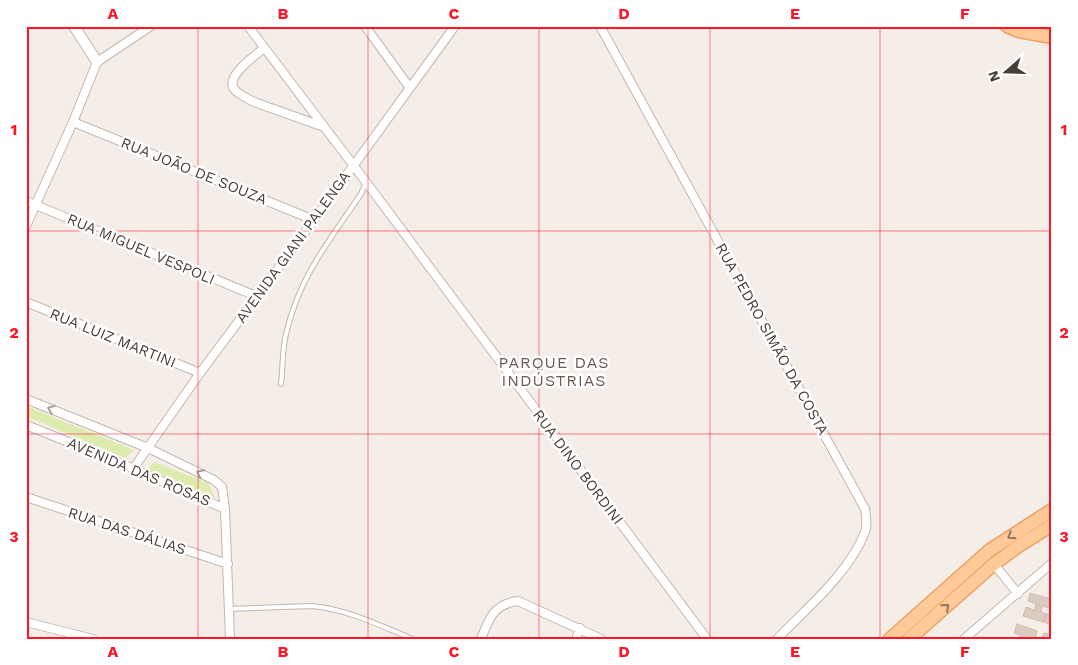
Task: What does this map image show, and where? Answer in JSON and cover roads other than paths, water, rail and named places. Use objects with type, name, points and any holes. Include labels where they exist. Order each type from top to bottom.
[{"type":"main road","points":[[1014,28],[1052,37]]},
{"type":"main road","points":[[890,639],[990,550],[1052,510]]},
{"type":"main road","points":[[909,639],[994,564],[1052,525]]},
{"type":"street","points":[[74,26],[97,62]]},
{"type":"street","points":[[26,226],[73,122],[97,62],[151,26]]},
{"type":"street","name":"RUA DINO BORDINI","points":[[248,26],[707,639]]},
{"type":"street","points":[[364,26],[410,88]]},
{"type":"street","name":"AVENIDA GIANI PALENGA","points":[[133,469],[200,373],[455,26]]},
{"type":"street","name":"RUA PEDRO SIMÃO DA COSTA","points":[[600,26],[865,510],[866,531],[841,574],[777,639]]},
{"type":"street","points":[[264,48],[232,78],[231,84],[233,88],[254,102],[324,127]]},
{"type":"street","name":"RUA JOÃO DE SOUZA","points":[[73,122],[314,220]]},
{"type":"street","name":"RUA MIGUEL VESPOLI","points":[[26,201],[256,296]]},
{"type":"street","name":"RUA LUIZ MARTINI","points":[[26,302],[200,373]]},
{"type":"street","name":"AVENIDA DAS ROSAS","points":[[26,399],[148,448],[218,483],[224,492],[226,509],[26,425]]},
{"type":"street","name":"RUA DAS DÁLIAS","points":[[26,497],[228,564]]},
{"type":"street","points":[[226,509],[230,639]]},
{"type":"street","points":[[994,564],[1018,594]]},
{"type":"street","points":[[964,639],[1052,564]]},
{"type":"street","points":[[481,639],[491,616],[498,607],[508,602],[518,601],[601,639]]},
{"type":"street","points":[[26,622],[93,639]]},
{"type":"street","points":[[576,639],[580,628]]},
{"type":"lane","points":[[282,384],[285,336],[301,286],[314,262],[361,194],[366,182]]},
{"type":"lane","points":[[228,609],[325,607],[413,639]]},
{"type":"district","name":"PARQUE DAS INDÚSTRIAS","points":[[554,371]]}]
